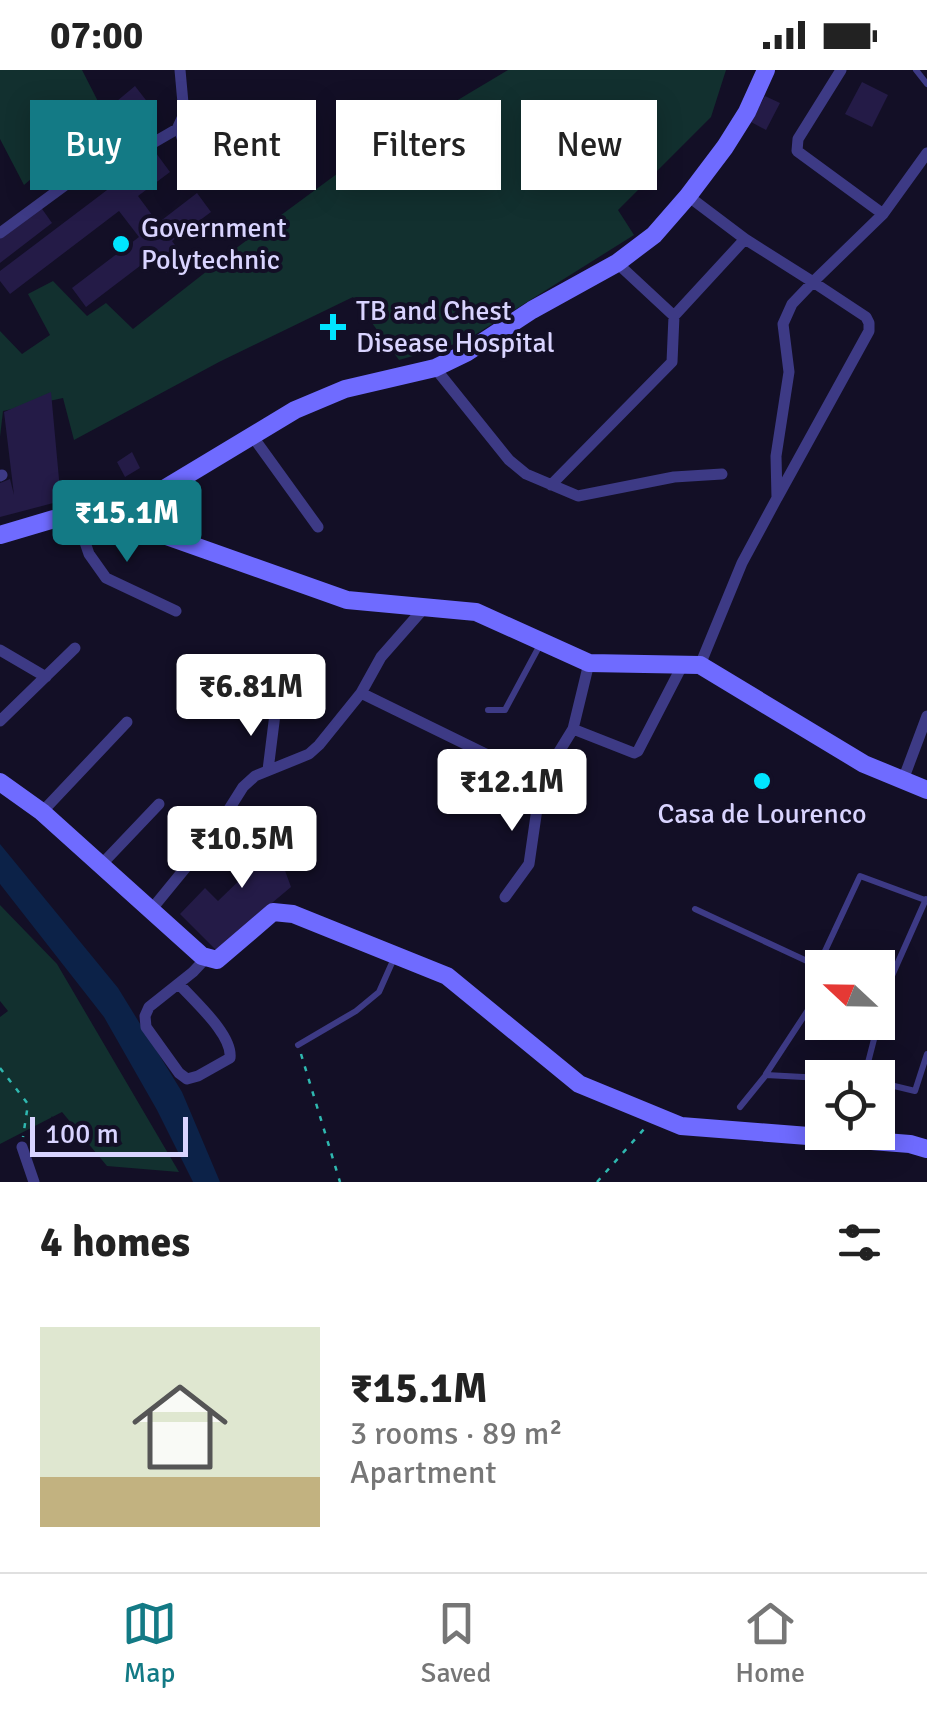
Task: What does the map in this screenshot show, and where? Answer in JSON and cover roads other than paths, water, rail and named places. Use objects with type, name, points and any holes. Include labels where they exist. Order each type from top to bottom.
[{"type":"main road","points":[[126,522],[144,501],[296,410],[344,389],[435,368],[617,263],[654,235],[726,147],[766,70]]},
{"type":"main road","points":[[0,535],[54,519],[126,522],[347,600],[476,612],[590,662],[691,664],[864,764],[927,790]]},
{"type":"main road","points":[[0,782],[42,812],[207,957],[217,960],[273,912],[293,914],[447,976],[579,1084],[681,1126],[805,1136]]},
{"type":"main road","points":[[895,1143],[927,1148]]},
{"type":"street","points":[[180,70],[183,100]]},
{"type":"street","points":[[841,70],[798,139],[797,151],[882,214]]},
{"type":"street","points":[[0,233],[83,172],[127,158],[177,128]]},
{"type":"street","points":[[777,498],[776,456],[789,372],[783,324],[792,304],[882,214],[927,153]]},
{"type":"street","points":[[573,728],[634,753],[638,751],[691,664],[869,331],[866,318],[745,240],[688,196]]},
{"type":"street","points":[[552,485],[672,362],[674,316],[745,240]]},
{"type":"street","points":[[617,263],[674,316]]},
{"type":"street","points":[[435,368],[509,460],[526,474],[578,496],[674,477],[722,474]]},
{"type":"street","points":[[253,437],[318,527]]},
{"type":"street","points":[[77,519],[89,554],[106,578],[176,610]]},
{"type":"street","points":[[151,910],[214,833],[242,786],[255,776],[309,754],[361,693],[381,657],[425,606]]},
{"type":"street","points":[[0,720],[74,648]]},
{"type":"street","points":[[0,650],[46,677]]},
{"type":"street","points":[[505,897],[529,864],[542,782],[573,728],[590,662]]},
{"type":"street","points":[[361,693],[542,782]]},
{"type":"street","points":[[268,770],[276,714]]},
{"type":"street","points":[[903,780],[927,716]]},
{"type":"street","points":[[42,812],[127,722]]},
{"type":"street","points":[[101,865],[159,804]]},
{"type":"street","points":[[179,984],[231,1047],[230,1058],[188,1079],[179,1073],[146,1027],[144,1016],[149,1007],[207,957]]},
{"type":"street","points":[[22,1147],[34,1182]]},
{"type":"lane","points":[[916,70],[927,84]]},
{"type":"lane","points":[[488,710],[505,710],[542,642]]},
{"type":"lane","points":[[827,950],[860,876],[926,898],[895,970]]},
{"type":"lane","points":[[694,909],[805,960]]},
{"type":"lane","points":[[298,1044],[356,1011],[379,992],[395,955]]},
{"type":"lane","points":[[740,1108],[805,1015]]},
{"type":"lane","points":[[895,1086],[915,1091],[927,1054]]},
{"type":"lane","points":[[766,1075],[805,1077]]},
{"type":"water","points":[[0,844],[118,988],[182,1092],[220,1182],[193,1182],[104,1017],[0,884]]},
{"type":"place","name":"Government Polytechnic","points":[[121,244]]},
{"type":"place","name":"TB and Chest Disease Hospital","points":[[333,327]]},
{"type":"place","name":"Casa de Lourenco","points":[[762,781]]}]
